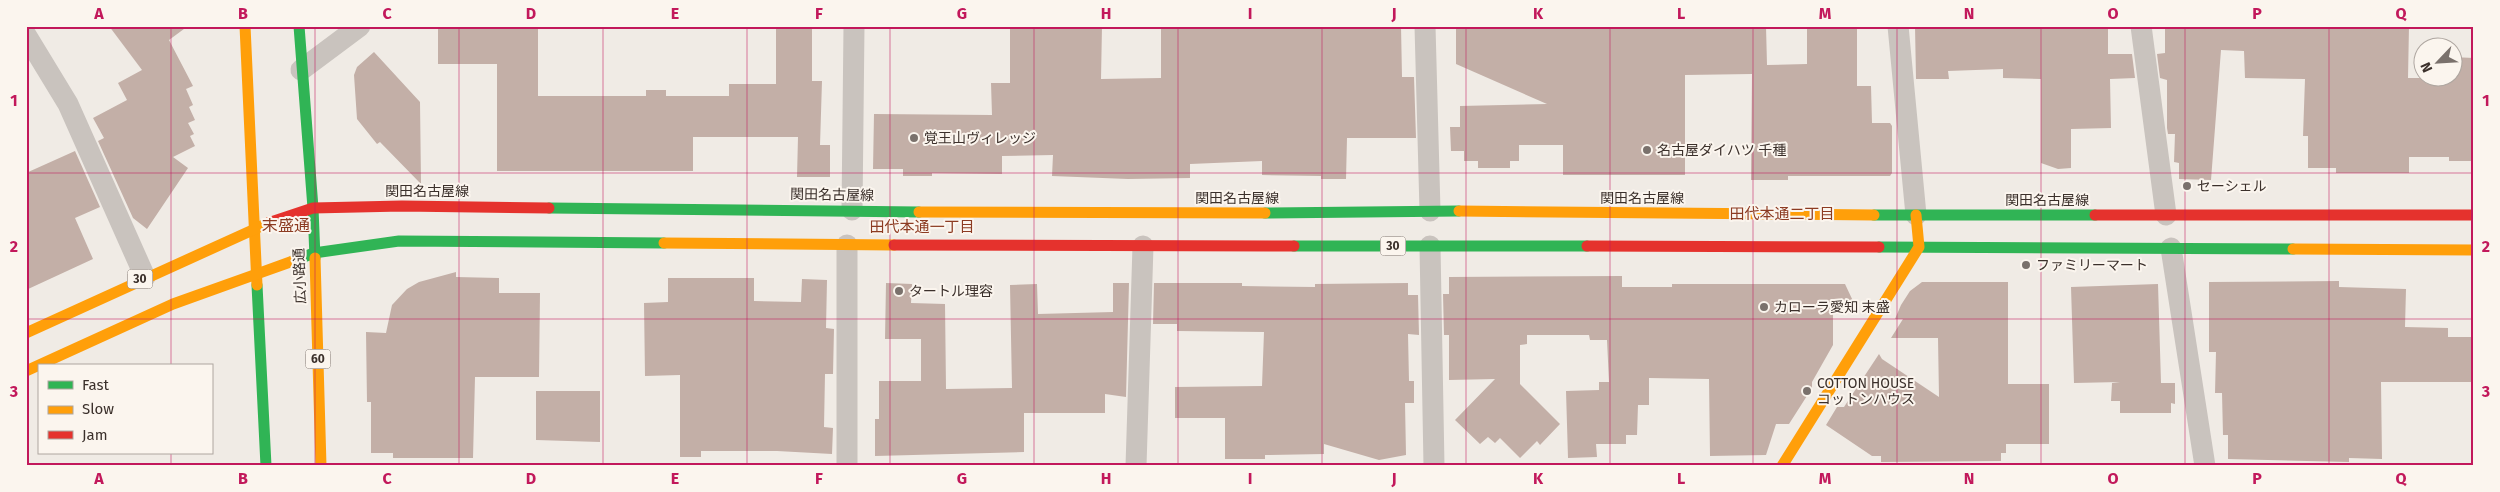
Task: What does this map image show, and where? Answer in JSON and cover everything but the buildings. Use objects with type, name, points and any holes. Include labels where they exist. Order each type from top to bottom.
[{"type":"main road","points":[[245,26],[266,466]]},
{"type":"main road","name":"広小路通","points":[[299,26],[313,208],[321,466]]},
{"type":"main road","name":"関田名古屋線","points":[[26,333],[255,228],[313,208],[402,206],[1144,214],[1430,212],[1916,215],[2474,215]]},
{"type":"main road","points":[[1782,466],[1919,246],[1916,215]]},
{"type":"main road","name":"30","points":[[41,364],[174,304],[314,253],[399,241],[848,245],[1919,246],[2474,250]]},
{"type":"main road","name":"30","points":[[26,371],[38,366]]},
{"type":"street","points":[[302,70],[360,26]]},
{"type":"street","points":[[852,210],[854,26]]},
{"type":"street","points":[[1425,26],[1430,212]]},
{"type":"street","points":[[1898,26],[1916,215]]},
{"type":"street","points":[[2141,26],[2166,215]]},
{"type":"street","points":[[26,35],[68,104],[146,277]]},
{"type":"street","points":[[847,466],[848,245]]},
{"type":"street","points":[[1136,466],[1143,246]]},
{"type":"street","points":[[1430,246],[1434,466]]},
{"type":"street","points":[[2171,248],[2205,466]]},
{"type":"street","points":[[1416,466],[1440,466]]},
{"type":"traffic: fast","points":[[299,26],[315,258]]},
{"type":"traffic: fast","points":[[549,208],[919,212]]},
{"type":"traffic: fast","points":[[1265,213],[1459,211]]},
{"type":"traffic: fast","points":[[1874,215],[2095,215]]},
{"type":"traffic: fast","points":[[293,261],[314,253],[399,241],[664,243]]},
{"type":"traffic: fast","points":[[1294,246],[1587,246]]},
{"type":"traffic: fast","points":[[1879,247],[2293,249]]},
{"type":"traffic: fast","points":[[257,285],[266,466]]},
{"type":"traffic: slow","points":[[245,26],[257,285]]},
{"type":"traffic: slow","points":[[1459,211],[1874,215]]},
{"type":"traffic: slow","points":[[919,212],[1265,213]]},
{"type":"traffic: slow","points":[[1782,466],[1919,247],[1916,215]]},
{"type":"traffic: slow","points":[[26,333],[268,223]]},
{"type":"traffic: slow","points":[[664,243],[894,245]]},
{"type":"traffic: slow","points":[[2293,249],[2474,250]]},
{"type":"traffic: slow","points":[[315,258],[321,466]]},
{"type":"traffic: slow","points":[[41,364],[173,304],[293,261]]},
{"type":"traffic: slow","points":[[26,371],[38,366]]},
{"type":"traffic: jam","points":[[268,223],[313,208],[402,206],[549,208]]},
{"type":"traffic: jam","points":[[2095,215],[2474,215]]},
{"type":"traffic: jam","points":[[894,245],[1294,246]]},
{"type":"traffic: jam","points":[[1587,246],[1879,247]]},
{"type":"place","name":"覚王山ヴィレッジ","points":[[914,138]]},
{"type":"place","name":"名古屋ダイハツ 千種","points":[[1647,150]]},
{"type":"place","name":"セーシェル","points":[[2187,186]]},
{"type":"place","name":"ファミリーマート","points":[[2026,265]]},
{"type":"place","name":"タートル理容","points":[[899,291]]},
{"type":"place","name":"カローラ愛知 末盛","points":[[1764,307]]},
{"type":"place","name":"COTTON HOUSE コットンハウス","points":[[1807,391]]},
{"type":"district","name":"田代本通二丁目","points":[[1782,214]]},
{"type":"district","name":"末盛通","points":[[286,225]]},
{"type":"district","name":"田代本通一丁目","points":[[922,227]]}]
